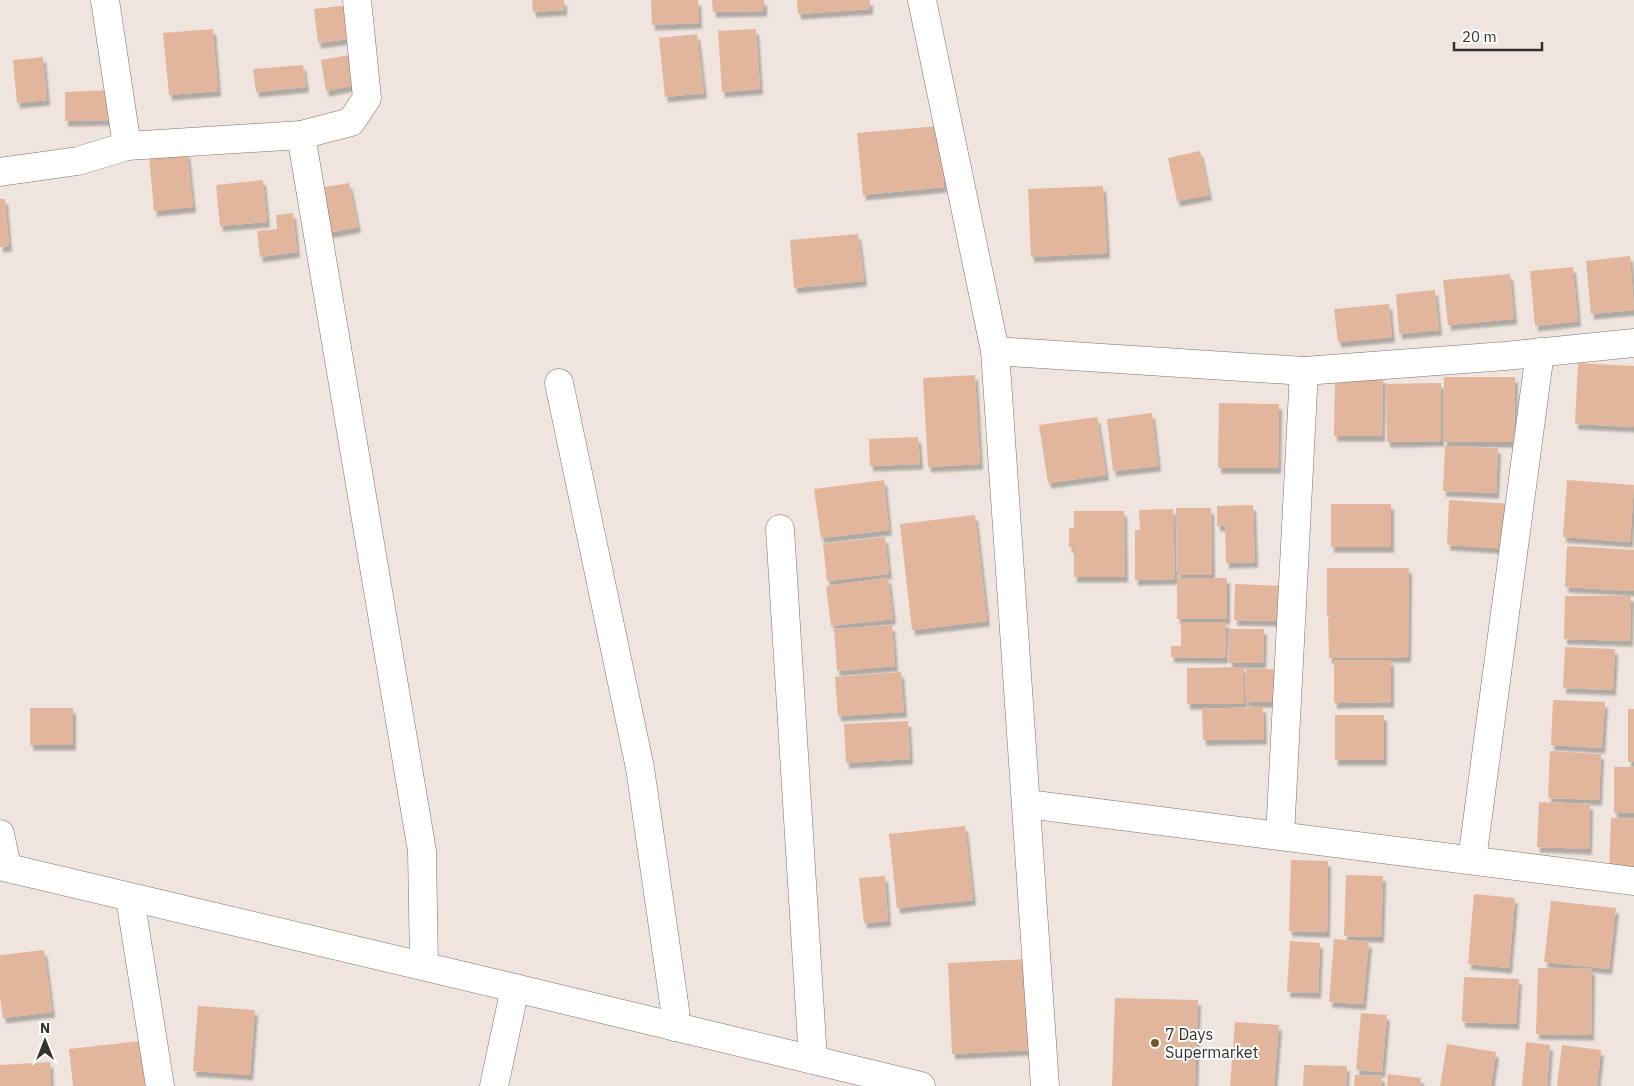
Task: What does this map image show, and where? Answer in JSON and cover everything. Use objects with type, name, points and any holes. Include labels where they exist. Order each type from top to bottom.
[{"type":"street","points":[[105,0],[127,146]]},
{"type":"street","points":[[0,172],[78,161],[127,146],[300,135],[352,122],[367,98],[357,0]]},
{"type":"street","points":[[922,0],[995,351],[1045,1086]]},
{"type":"street","points":[[300,135],[422,851],[424,966]]},
{"type":"street","points":[[995,351],[1304,371],[1634,343]]},
{"type":"street","points":[[1472,860],[1540,352]]},
{"type":"street","points":[[1280,836],[1304,371]]},
{"type":"street","points":[[559,383],[640,768],[675,1010],[675,1027]]},
{"type":"street","points":[[780,528],[813,1060]]},
{"type":"street","points":[[1027,804],[1634,880]]},
{"type":"street","points":[[0,834],[3,866],[130,898],[424,966],[921,1086]]},
{"type":"street","points":[[130,898],[160,1086]]},
{"type":"street","points":[[494,1086],[515,988]]},
{"type":"building","points":[[532,0],[564,0],[564,10],[533,12]]},
{"type":"building","points":[[651,0],[698,0],[699,23],[652,25]]},
{"type":"building","points":[[712,0],[764,0],[764,11],[713,12]]},
{"type":"building","points":[[797,0],[870,0],[870,9],[798,14]]},
{"type":"building","points":[[358,4],[363,37],[318,43],[314,9]]},
{"type":"building","points":[[213,29],[218,91],[169,95],[163,33]]},
{"type":"building","points":[[756,29],[760,89],[722,92],[718,31]]},
{"type":"building","points":[[697,34],[704,93],[665,97],[659,38]]},
{"type":"building","points":[[366,52],[371,82],[326,91],[321,60]]},
{"type":"building","points":[[43,57],[47,100],[17,103],[13,60]]},
{"type":"building","points":[[303,65],[306,87],[256,92],[253,69]]},
{"type":"building","points":[[112,90],[113,120],[65,121],[65,92]]},
{"type":"building","points":[[939,126],[944,187],[863,195],[857,133]]},
{"type":"building","points":[[1200,151],[1209,195],[1177,201],[1168,158]]},
{"type":"building","points":[[187,152],[193,207],[154,211],[149,155]]},
{"type":"building","points":[[263,180],[267,222],[220,226],[216,185]]},
{"type":"building","points":[[349,183],[358,227],[318,235],[309,190]]},
{"type":"building","points":[[1103,186],[1107,253],[1031,257],[1028,189]]},
{"type":"building","points":[[0,199],[5,199],[9,246],[0,247]]},
{"type":"building","points":[[293,213],[297,252],[260,257],[257,231],[277,229],[276,215]]},
{"type":"building","points":[[858,234],[864,281],[794,288],[790,240]]},
{"type":"building","points":[[1630,256],[1634,310],[1591,314],[1586,261]]},
{"type":"building","points":[[1573,267],[1578,321],[1535,326],[1530,271]]},
{"type":"building","points":[[1510,274],[1514,319],[1448,325],[1443,280]]},
{"type":"building","points":[[1435,290],[1439,330],[1399,334],[1396,294]]},
{"type":"building","points":[[1389,304],[1392,337],[1338,342],[1334,309]]},
{"type":"building","points":[[1578,363],[1634,366],[1634,427],[1575,424]]},
{"type":"building","points":[[975,375],[980,464],[928,467],[923,378]]},
{"type":"building","points":[[1335,377],[1383,378],[1382,436],[1334,436]]},
{"type":"building","points":[[1444,377],[1515,377],[1514,442],[1444,442]]},
{"type":"building","points":[[1441,383],[1441,441],[1387,442],[1386,384]]},
{"type":"building","points":[[1219,403],[1279,404],[1278,468],[1218,468]]},
{"type":"building","points":[[1152,413],[1158,466],[1113,471],[1107,419]]},
{"type":"building","points":[[1097,417],[1106,475],[1048,483],[1039,425]]},
{"type":"building","points":[[918,437],[920,464],[870,466],[869,439]]},
{"type":"building","points":[[1445,446],[1498,448],[1496,493],[1443,491]]},
{"type":"building","points":[[884,480],[889,530],[821,538],[814,489]]},
{"type":"building","points":[[1567,480],[1634,485],[1630,542],[1563,537]]},
{"type":"building","points":[[1449,500],[1513,504],[1510,549],[1447,545]]},
{"type":"building","points":[[1331,504],[1391,504],[1391,547],[1331,547]]},
{"type":"building","points":[[1253,505],[1255,562],[1226,563],[1225,526],[1217,526],[1217,506]]},
{"type":"building","points":[[1176,508],[1211,508],[1212,575],[1177,575]]},
{"type":"building","points":[[1173,509],[1175,579],[1135,580],[1135,530],[1140,530],[1139,510]]},
{"type":"building","points":[[1074,511],[1124,511],[1125,577],[1074,577],[1074,547],[1069,547],[1069,528],[1074,528]]},
{"type":"building","points":[[975,515],[987,621],[912,630],[900,524]]},
{"type":"building","points":[[885,537],[889,574],[827,581],[823,544]]},
{"type":"building","points":[[1567,546],[1634,550],[1634,591],[1565,587]]},
{"type":"building","points":[[1327,568],[1409,568],[1408,657],[1329,658],[1328,617],[1369,616],[1327,616]]},
{"type":"building","points":[[888,578],[893,619],[831,626],[826,586]]},
{"type":"building","points":[[1177,578],[1227,578],[1227,619],[1177,619]]},
{"type":"building","points":[[1235,584],[1286,586],[1285,621],[1234,620]]},
{"type":"building","points":[[1565,596],[1631,596],[1630,641],[1564,639]]},
{"type":"building","points":[[1181,622],[1226,622],[1225,658],[1171,657],[1171,646],[1181,646]]},
{"type":"building","points":[[892,625],[895,666],[837,671],[834,629]]},
{"type":"building","points":[[1229,629],[1264,629],[1263,663],[1229,663]]},
{"type":"building","points":[[1565,647],[1615,649],[1613,690],[1563,688]]},
{"type":"building","points":[[1334,660],[1391,660],[1391,702],[1334,703]]},
{"type":"building","points":[[1244,667],[1244,704],[1187,704],[1187,668]]},
{"type":"building","points":[[1246,669],[1277,669],[1277,702],[1245,702]]},
{"type":"building","points":[[901,672],[904,712],[838,716],[835,677]]},
{"type":"building","points":[[1553,700],[1605,702],[1602,748],[1551,745]]},
{"type":"building","points":[[1263,707],[1264,739],[1203,740],[1202,709]]},
{"type":"building","points":[[30,708],[73,708],[73,745],[30,745]]},
{"type":"building","points":[[1628,709],[1634,709],[1634,762],[1628,762]]},
{"type":"building","points":[[1335,715],[1384,715],[1384,760],[1335,760]]},
{"type":"building","points":[[908,721],[910,759],[846,763],[844,724]]},
{"type":"building","points":[[1550,751],[1601,754],[1599,800],[1548,798]]},
{"type":"building","points":[[1614,767],[1634,767],[1634,813],[1614,813]]},
{"type":"building","points":[[1539,802],[1590,804],[1589,849],[1537,847]]},
{"type":"building","points":[[1611,818],[1634,818],[1634,875],[1609,874]]},
{"type":"building","points":[[965,826],[973,900],[897,908],[889,834]]},
{"type":"building","points":[[1291,860],[1328,861],[1327,932],[1289,931]]},
{"type":"building","points":[[1346,875],[1383,876],[1381,937],[1344,936]]},
{"type":"building","points":[[885,876],[888,921],[864,923],[859,878]]},
{"type":"building","points":[[1474,894],[1515,898],[1509,968],[1468,964]]},
{"type":"building","points":[[1551,901],[1616,908],[1609,969],[1544,962]]},
{"type":"building","points":[[1334,939],[1369,942],[1363,1004],[1329,1002]]},
{"type":"building","points":[[1290,941],[1320,943],[1318,993],[1287,992]]},
{"type":"building","points":[[44,950],[52,1012],[3,1018],[0,996],[0,955]]},
{"type":"building","points":[[1027,959],[1030,1050],[952,1054],[948,963]]},
{"type":"building","points":[[1538,968],[1592,969],[1591,1035],[1536,1034]]},
{"type":"building","points":[[1464,977],[1519,979],[1516,1024],[1462,1022]]},
{"type":"building","name":"7 Days Supermarket","points":[[1115,998],[1198,1000],[1195,1086],[1112,1086]]},
{"type":"building","points":[[198,1006],[255,1010],[250,1075],[193,1071]]},
{"type":"building","points":[[1361,1013],[1387,1015],[1382,1072],[1356,1070]]},
{"type":"building","points":[[1235,1022],[1279,1025],[1274,1086],[1230,1086]]},
{"type":"building","points":[[141,1041],[147,1086],[73,1086],[69,1049]]},
{"type":"building","points":[[1526,1042],[1550,1045],[1547,1086],[1522,1086]]},
{"type":"building","points":[[1447,1044],[1496,1052],[1491,1086],[1440,1086]]},
{"type":"building","points":[[1562,1045],[1601,1050],[1597,1086],[1557,1086]]},
{"type":"building","points":[[50,1062],[51,1086],[0,1086],[0,1065]]},
{"type":"building","points":[[1304,1065],[1347,1066],[1346,1086],[1303,1086]]},
{"type":"building","points":[[1388,1074],[1421,1078],[1420,1086],[1387,1086]]},
{"type":"building","points":[[1355,1075],[1382,1076],[1381,1086],[1354,1086]]},
{"type":"place","name":"7 Days Supermarket","points":[[1155,1043]]}]
